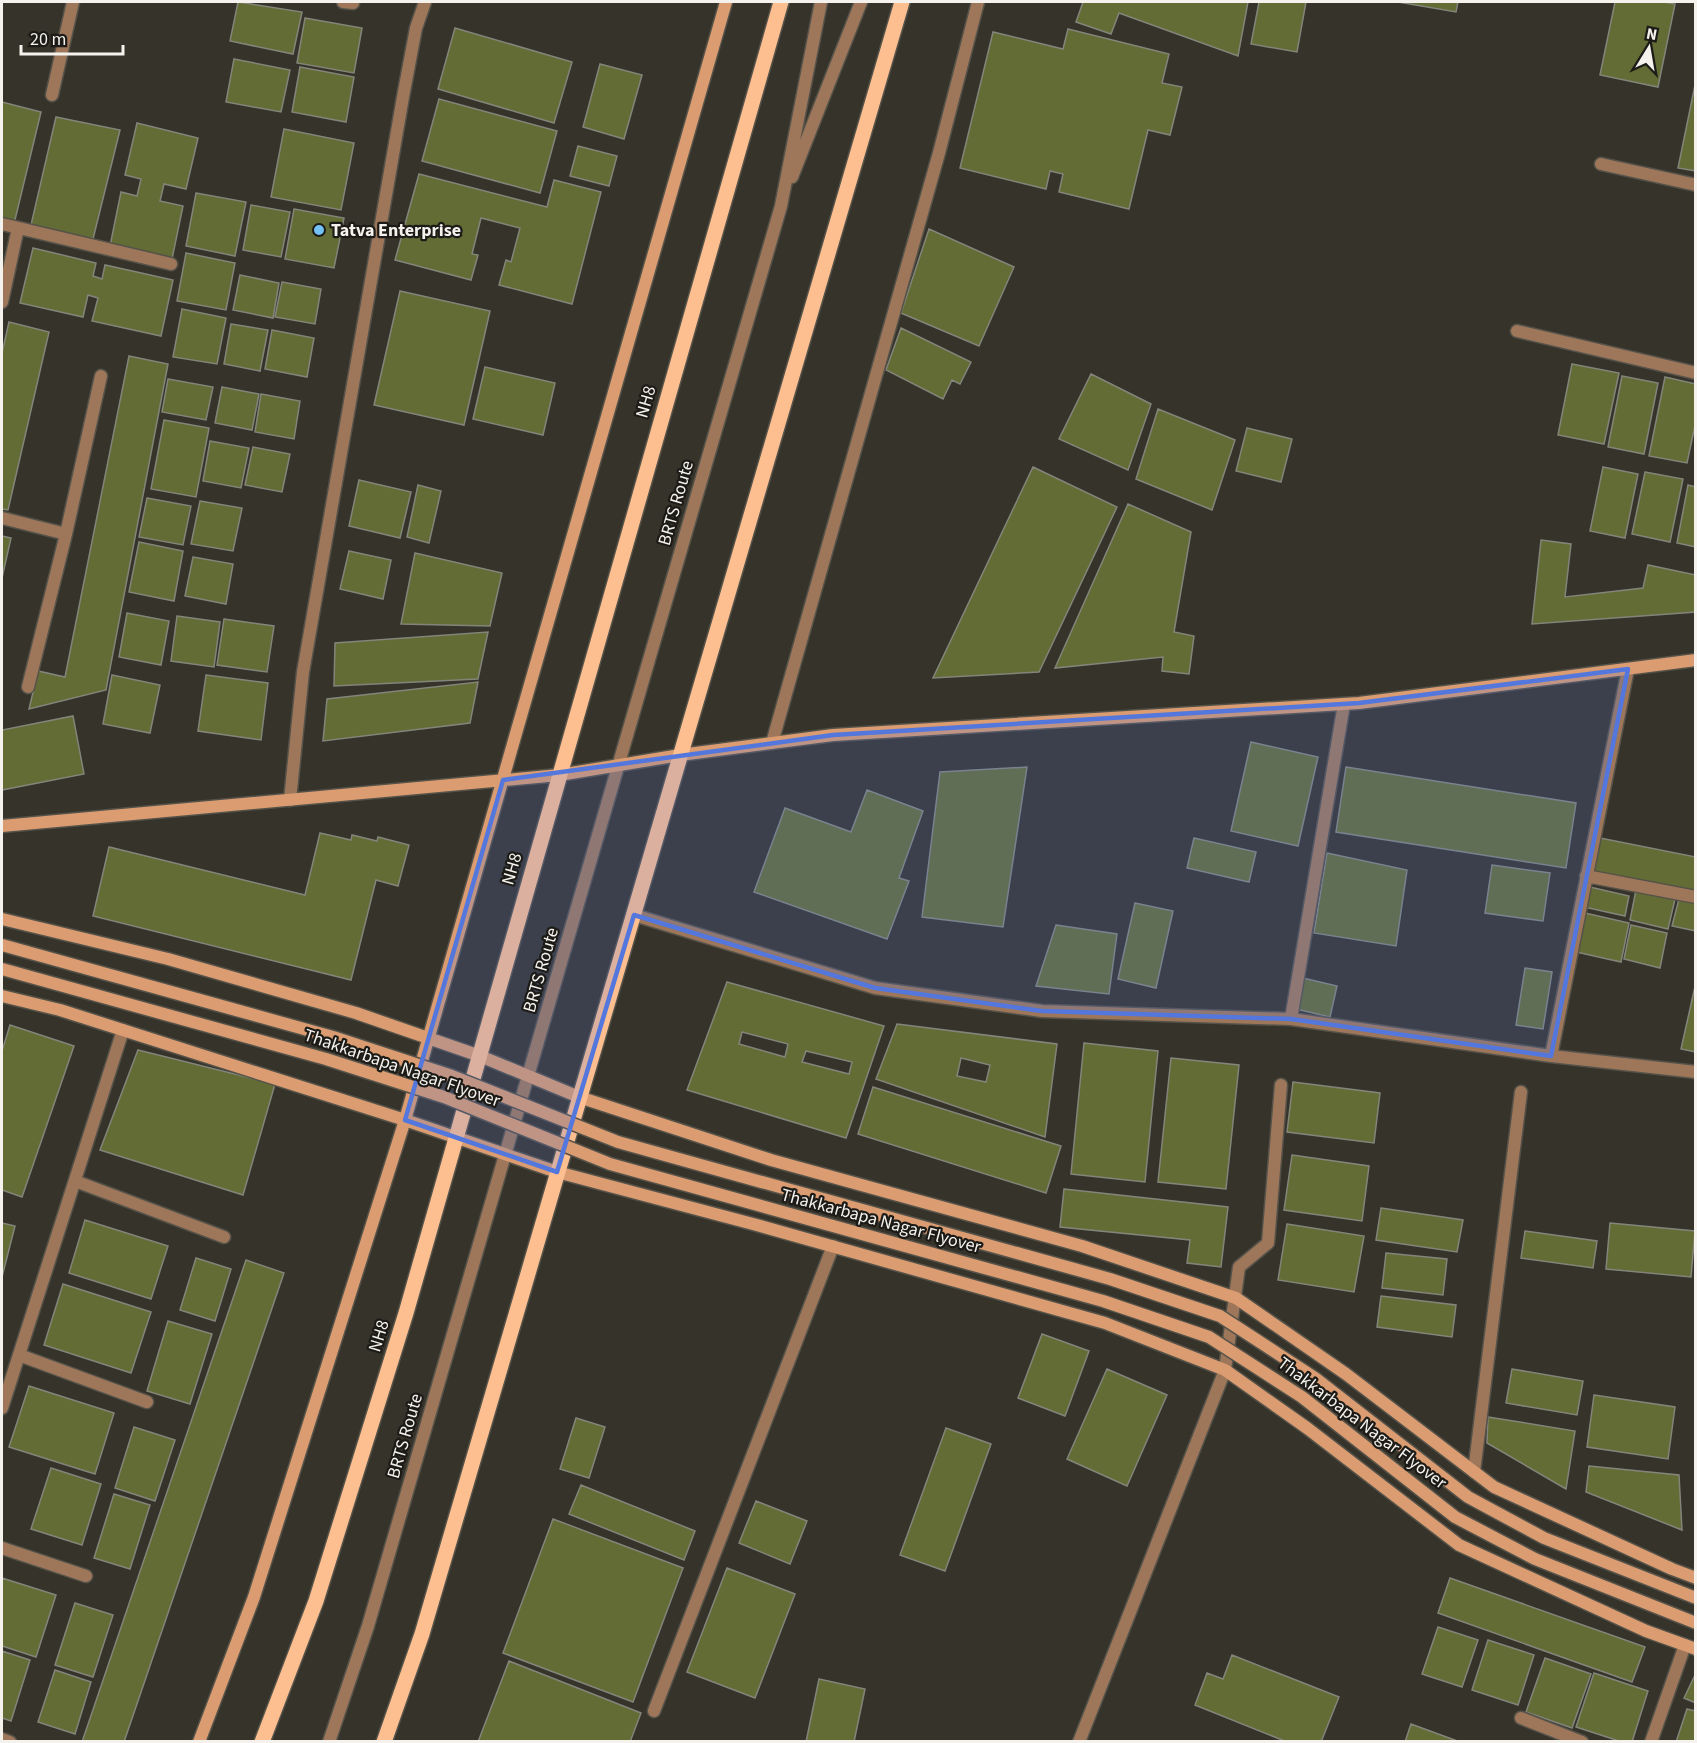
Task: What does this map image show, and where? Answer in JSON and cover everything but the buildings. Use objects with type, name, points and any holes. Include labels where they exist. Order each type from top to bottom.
[{"type":"main road","name":"NH8","points":[[261,1742],[316,1601],[406,1313],[781,2]]},
{"type":"main road","points":[[384,1742],[422,1634],[902,2]]},
{"type":"street","points":[[52,95],[73,2]]},
{"type":"street","points":[[290,800],[303,672],[405,85],[416,28],[425,2]]},
{"type":"street","points":[[199,1742],[254,1597],[405,1120],[726,2]]},
{"type":"street","name":"BRTS Route","points":[[781,206],[821,2]]},
{"type":"street","name":"BRTS Route","points":[[329,1742],[368,1626],[781,206],[861,2]]},
{"type":"street","points":[[772,743],[939,153],[978,2]]},
{"type":"street","points":[[1601,164],[1695,185]]},
{"type":"street","points":[[2,224],[171,264]]},
{"type":"street","points":[[2,302],[18,228]]},
{"type":"street","points":[[1517,331],[1695,374]]},
{"type":"street","points":[[28,687],[66,534],[101,376]]},
{"type":"street","points":[[2,518],[66,534]]},
{"type":"street","points":[[2,826],[559,775],[680,755],[833,735],[1344,704],[1695,660]]},
{"type":"street","points":[[1551,1056],[1628,669]]},
{"type":"street","points":[[1291,1020],[1344,704]]},
{"type":"street","points":[[1586,876],[1695,897]]},
{"type":"street","points":[[634,915],[875,988],[1042,1011],[1291,1020],[1551,1056],[1695,1072]]},
{"type":"street","points":[[2,919],[168,959],[356,1013],[480,1056],[579,1097],[771,1160],[1082,1246],[1236,1298],[1346,1374],[1494,1487],[1695,1578]]},
{"type":"street","name":"Thakkarbapa Nagar Flyover","points":[[2,945],[344,1040],[452,1076],[618,1142],[1110,1279],[1220,1316],[1315,1378],[1468,1497],[1545,1538],[1695,1598]]},
{"type":"street","name":"Thakkarbapa Nagar Flyover","points":[[2,969],[358,1070],[444,1097],[610,1164],[1103,1301],[1209,1337],[1302,1397],[1455,1517],[1534,1559],[1695,1623]]},
{"type":"street","points":[[2,996],[60,1010],[405,1120],[557,1172],[833,1246],[1104,1323],[1225,1370],[1307,1428],[1459,1545],[1646,1631],[1690,1647],[1651,1742]]},
{"type":"street","points":[[2,1408],[123,1030]]},
{"type":"street","points":[[1079,1742],[1225,1370],[1239,1267],[1268,1243],[1281,1085]]},
{"type":"street","points":[[1474,1472],[1521,1092]]},
{"type":"street","points":[[75,1181],[224,1237]]},
{"type":"street","points":[[654,1711],[833,1246]]},
{"type":"street","points":[[19,1355],[147,1402]]},
{"type":"street","points":[[2,1548],[86,1576]]},
{"type":"street","points":[[1521,1718],[1582,1742]]},
{"type":"street","points":[[2,1739],[10,1742]]},
{"type":"highlighted area","points":[[1628,669],[1551,1056],[1291,1019],[1042,1011],[875,988],[634,915],[557,1172],[405,1120],[503,780],[833,735],[1359,703]]},
{"type":"place","name":"Tatva Enterprise","points":[[319,230]]}]
